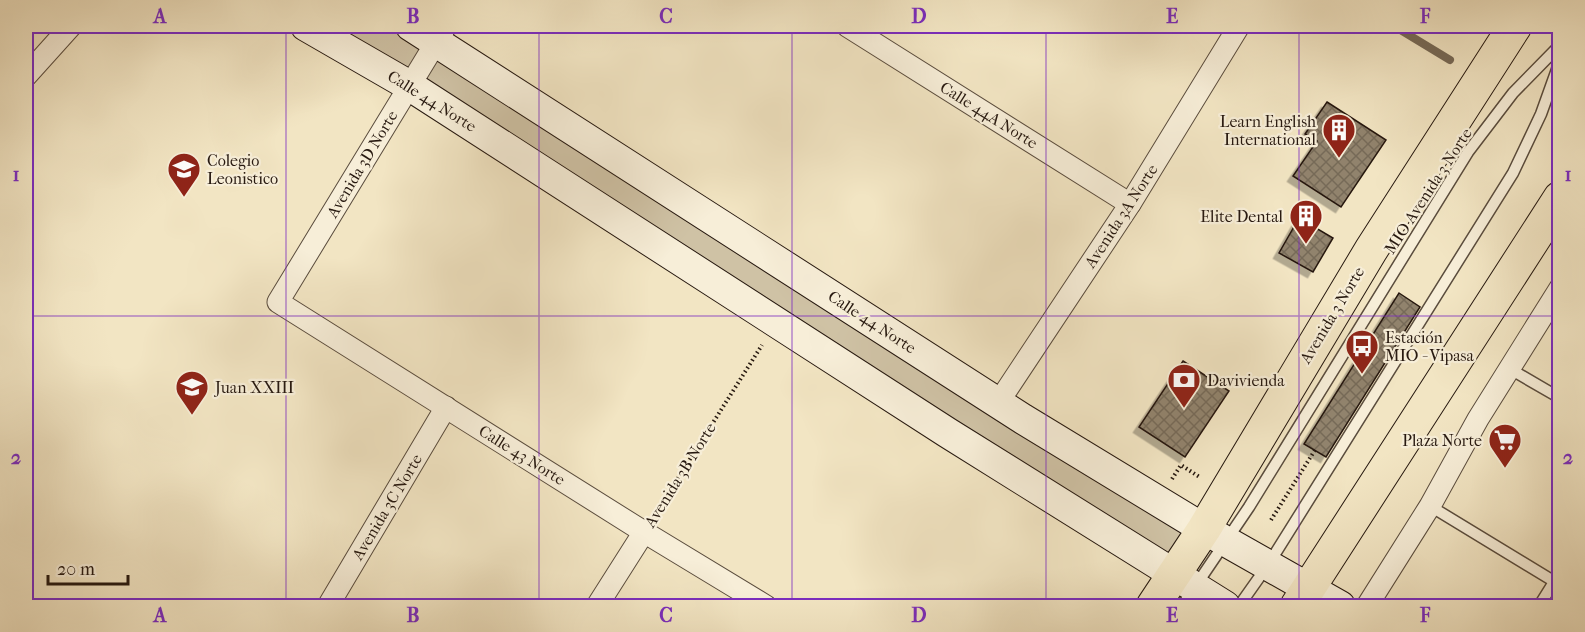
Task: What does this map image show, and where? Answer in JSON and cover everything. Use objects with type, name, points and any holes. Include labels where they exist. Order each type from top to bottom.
[{"type":"main road","name":"Calle 44 Norte","points":[[306,26],[410,86],[948,433],[1184,589],[1225,606]]},
{"type":"main road","name":"Calle 44 Norte","points":[[411,26],[442,33],[998,403],[1268,565],[1303,597],[1340,606]]},
{"type":"main road","name":"Avenida 3 Norte","points":[[1153,606],[1184,589],[1371,250],[1515,26]]},
{"type":"main road","points":[[1303,597],[1560,198]]},
{"type":"street","points":[[26,76],[71,26]]},
{"type":"street","name":"Calle 44A Norte","points":[[847,26],[1130,204]]},
{"type":"street","name":"Avenida 3A Norte","points":[[998,403],[1130,204],[1239,26]]},
{"type":"street","name":"Avenida 3D Norte","points":[[278,302],[442,33]]},
{"type":"street","points":[[1367,606],[1430,506],[1478,419],[1560,288]]},
{"type":"street","name":"Calle 43 Norte","points":[[278,302],[766,606]]},
{"type":"street","name":"Avenida 3C Norte","points":[[328,606],[446,407]]},
{"type":"street","name":"Avenida 3B Norte","points":[[597,606],[644,532]]},
{"type":"lane","name":"MIO Avenida 3 Norte","points":[[1215,535],[1468,152],[1513,93],[1560,45]]},
{"type":"lane","points":[[1239,606],[1268,565],[1513,173],[1541,114],[1560,61]]},
{"type":"lane","points":[[1510,369],[1560,398]]},
{"type":"lane","points":[[1430,506],[1557,584],[1539,606]]},
{"type":"path","name":"Avenida 3B Norte","points":[[644,532],[763,344]]},
{"type":"path","points":[[1271,520],[1315,450]]},
{"type":"shaded area","points":[[306,26],[411,26],[1204,529],[1174,574]]},
{"type":"building","name":"Learn English International","points":[[1327,102],[1386,140],[1341,207],[1293,176],[1317,141],[1305,134]]},
{"type":"building","name":"Elite Dental","points":[[1299,218],[1333,238],[1313,272],[1279,253]]},
{"type":"building","name":"Estación MIO - Vipasa","points":[[1399,293],[1420,307],[1326,457],[1304,444]]},
{"type":"building","name":"Davivienda","points":[[1183,361],[1229,391],[1185,457],[1139,427]]},
{"type":"waterway","points":[[1394,26],[1450,60]]},
{"type":"place","name":"Learn English International","points":[[1339,159]]},
{"type":"place","name":"Colegio Leonistico","points":[[184,198]]},
{"type":"place","name":"Elite Dental","points":[[1306,245]]},
{"type":"place","name":"Estación MIO - Vipasa","points":[[1362,375]]},
{"type":"place","name":"Davivienda","points":[[1184,409]]},
{"type":"place","name":"Juan XXIII","points":[[192,416]]},
{"type":"place","name":"Plaza Norte","points":[[1505,469]]}]
